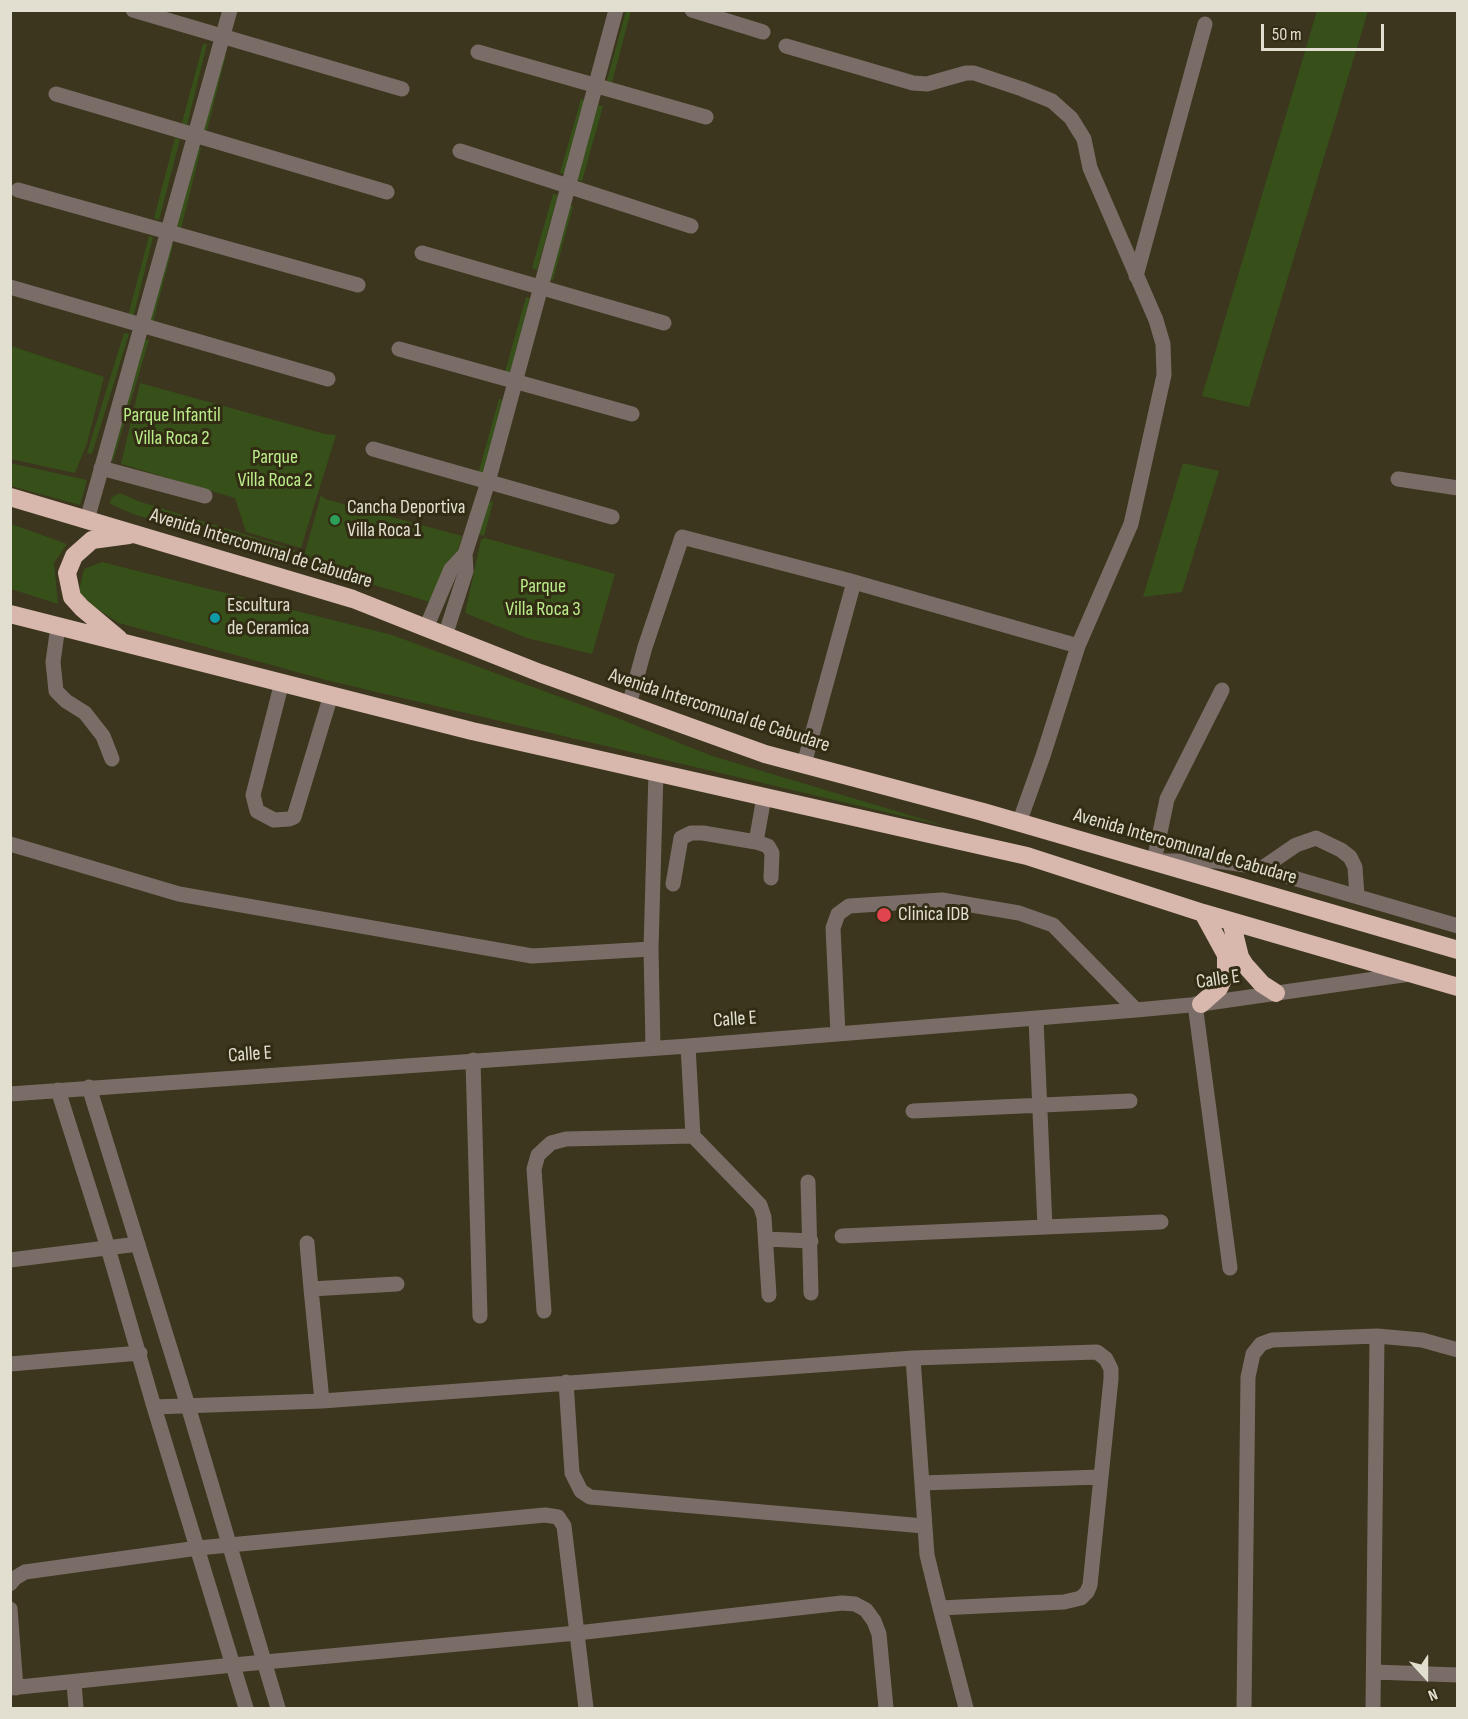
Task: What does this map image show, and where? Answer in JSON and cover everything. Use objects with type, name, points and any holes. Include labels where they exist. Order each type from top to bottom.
[{"type":"highway","name":"Avenida Intercomunal de Cabudare","points":[[10,497],[353,599],[540,673],[765,754],[1019,823],[1458,950]]},
{"type":"highway","points":[[121,641],[72,597],[67,573],[74,556],[92,540],[134,534]]},
{"type":"highway","points":[[10,614],[472,731],[1027,856],[1203,913],[1458,987]]},
{"type":"highway","points":[[1198,1004],[1219,988],[1226,973],[1226,955],[1203,913]]},
{"type":"highway","points":[[1231,921],[1240,957],[1262,984],[1276,993]]},
{"type":"street","points":[[133,10],[402,88]]},
{"type":"street","points":[[87,520],[230,10]]},
{"type":"street","points":[[445,636],[466,571],[465,554],[488,482],[616,10]]},
{"type":"street","points":[[692,10],[763,32]]},
{"type":"street","points":[[1136,276],[1205,24]]},
{"type":"street","points":[[786,46],[913,83],[927,84],[966,73],[974,73],[1052,101],[1071,118],[1084,139],[1090,168],[1156,320],[1163,344],[1164,375],[1131,524],[1078,646],[1019,823]]},
{"type":"street","points":[[478,52],[706,117]]},
{"type":"street","points":[[56,94],[387,192]]},
{"type":"street","points":[[460,151],[691,226]]},
{"type":"street","points":[[18,190],[358,285]]},
{"type":"street","points":[[423,253],[664,323]]},
{"type":"street","points":[[10,287],[328,380]]},
{"type":"street","points":[[399,349],[632,414]]},
{"type":"street","points":[[373,449],[612,517]]},
{"type":"street","points":[[101,468],[205,496]]},
{"type":"street","points":[[1398,479],[1458,488]]},
{"type":"street","points":[[629,705],[645,647],[682,537],[854,582],[1078,646]]},
{"type":"street","points":[[426,628],[451,569],[465,554]]},
{"type":"street","points":[[804,764],[854,582]]},
{"type":"street","points":[[58,626],[53,662],[56,691],[66,701],[85,713],[103,736],[112,759]]},
{"type":"street","points":[[282,682],[253,795],[257,811],[274,820],[294,817],[331,695]]},
{"type":"street","points":[[1222,690],[1167,799],[1152,861],[1217,861],[1261,869],[1458,926]]},
{"type":"street","points":[[653,1047],[651,949],[656,772]]},
{"type":"street","points":[[756,842],[764,797]]},
{"type":"street","points":[[673,884],[681,838],[691,833],[756,842],[768,846],[772,853],[771,878]]},
{"type":"street","points":[[1261,869],[1296,845],[1316,838],[1350,857],[1355,867],[1357,897]]},
{"type":"street","points":[[10,844],[179,894],[532,956],[651,949]]},
{"type":"street","points":[[838,1034],[833,928],[838,914],[849,906],[942,900],[1019,913],[1053,925],[1136,1010]]},
{"type":"street","name":"Calle E","points":[[10,1094],[1036,1019],[1198,1004],[1413,974]]},
{"type":"street","points":[[1198,1004],[1230,1268]]},
{"type":"street","points":[[1036,1019],[1045,1227]]},
{"type":"street","points":[[688,1046],[693,1136],[760,1205],[764,1217],[769,1295]]},
{"type":"street","points":[[473,1060],[480,1316]]},
{"type":"street","points":[[89,1088],[188,1406],[278,1708]]},
{"type":"street","points":[[58,1090],[140,1353],[154,1407],[246,1708]]},
{"type":"street","points":[[913,1111],[1040,1107],[1130,1101]]},
{"type":"street","points":[[544,1311],[534,1169],[538,1155],[551,1143],[566,1139],[693,1136]]},
{"type":"street","points":[[808,1182],[812,1293]]},
{"type":"street","points":[[842,1236],[1161,1222]]},
{"type":"street","points":[[766,1239],[811,1241]]},
{"type":"street","points":[[308,1243],[322,1401]]},
{"type":"street","points":[[10,1260],[138,1244]]},
{"type":"street","points":[[311,1289],[397,1284]]},
{"type":"street","points":[[1373,1708],[1377,1336]]},
{"type":"street","points":[[1244,1708],[1248,1377],[1253,1354],[1261,1344],[1272,1340],[1377,1336],[1422,1340],[1458,1350]]},
{"type":"street","points":[[154,1407],[322,1401],[913,1358],[1097,1352],[1106,1359],[1111,1369],[1111,1379],[1090,1585],[1087,1592],[1081,1598],[1064,1602],[940,1608]]},
{"type":"street","points":[[10,1364],[140,1353]]},
{"type":"street","points":[[913,1358],[927,1555],[966,1708]]},
{"type":"street","points":[[566,1382],[573,1473],[581,1491],[590,1497],[924,1526]]},
{"type":"street","points":[[922,1483],[1100,1476]]},
{"type":"street","points":[[10,1584],[25,1572],[198,1548],[545,1515],[558,1517],[564,1526],[586,1708]]},
{"type":"street","points":[[10,1609],[13,1688],[577,1633],[842,1603],[855,1604],[866,1610],[879,1634],[886,1708]]},
{"type":"street","points":[[1374,1671],[1458,1675]]},
{"type":"street","points":[[74,1682],[76,1708]]},
{"type":"green space","points":[[626,11],[631,11],[611,86],[606,84]]},
{"type":"green space","points":[[1317,11],[1368,11],[1249,407],[1202,396]]},
{"type":"green space","points":[[203,44],[207,44],[187,125],[182,123]]},
{"type":"green space","points":[[222,54],[226,55],[206,134],[201,132]]},
{"type":"green space","points":[[581,99],[586,100],[565,174],[560,173]]},
{"type":"green space","points":[[598,105],[603,106],[582,181],[577,180]]},
{"type":"green space","points":[[175,138],[180,139],[159,220],[154,218]]},
{"type":"green space","points":[[196,147],[201,148],[181,229],[176,228]]},
{"type":"green space","points":[[553,194],[558,195],[537,270],[532,268]]},
{"type":"green space","points":[[569,204],[573,206],[553,280],[548,279]]},
{"type":"green space","points":[[149,236],[153,237],[133,318],[128,316]]},
{"type":"green space","points":[[168,244],[173,245],[152,326],[147,324]]},
{"type":"green space","points":[[526,297],[530,298],[510,373],[505,372]]},
{"type":"green space","points":[[124,333],[129,334],[92,454],[87,453]]},
{"type":"green space","points":[[144,339],[149,340],[113,461],[108,460]]},
{"type":"green space","points":[[11,346],[104,377],[87,443],[75,473],[11,459]]},
{"type":"green space","name":"Parque Villa Roca 2","points":[[140,383],[325,434],[336,435],[301,548],[246,532],[235,498],[121,464]]},
{"type":"green space","points":[[499,399],[504,400],[483,475],[478,474]]},
{"type":"green space","points":[[10,463],[87,480],[80,505],[11,486]]},
{"type":"green space","points":[[1183,463],[1219,471],[1182,592],[1143,597]]},
{"type":"green space","points":[[120,493],[138,501],[295,550],[294,562],[133,514],[110,504],[111,498]]},
{"type":"green space","name":"Parque Villa Roca 3","points":[[321,495],[325,499],[462,536],[443,606],[302,563]]},
{"type":"green space","points":[[487,501],[493,502],[484,536],[478,534]]},
{"type":"green space","points":[[11,524],[67,544],[54,563],[58,604],[11,589]]},
{"type":"green space","name":"Parque Villa Roca 3","points":[[485,538],[615,574],[592,654],[527,638],[465,613],[481,540]]},
{"type":"green space","points":[[102,562],[392,635],[617,718],[712,756],[949,827],[326,680],[119,623],[88,603],[79,591],[84,569]]},
{"type":"place","name":"Cancha Deportiva Villa Roca 1","points":[[335,520]]},
{"type":"place","name":"Escultura de Ceramica","points":[[215,618]]},
{"type":"place","name":"Clinica IDB","points":[[884,915]]},
{"type":"park label","name":"Parque Infantil Villa Roca 2","points":[[172,428]]}]
